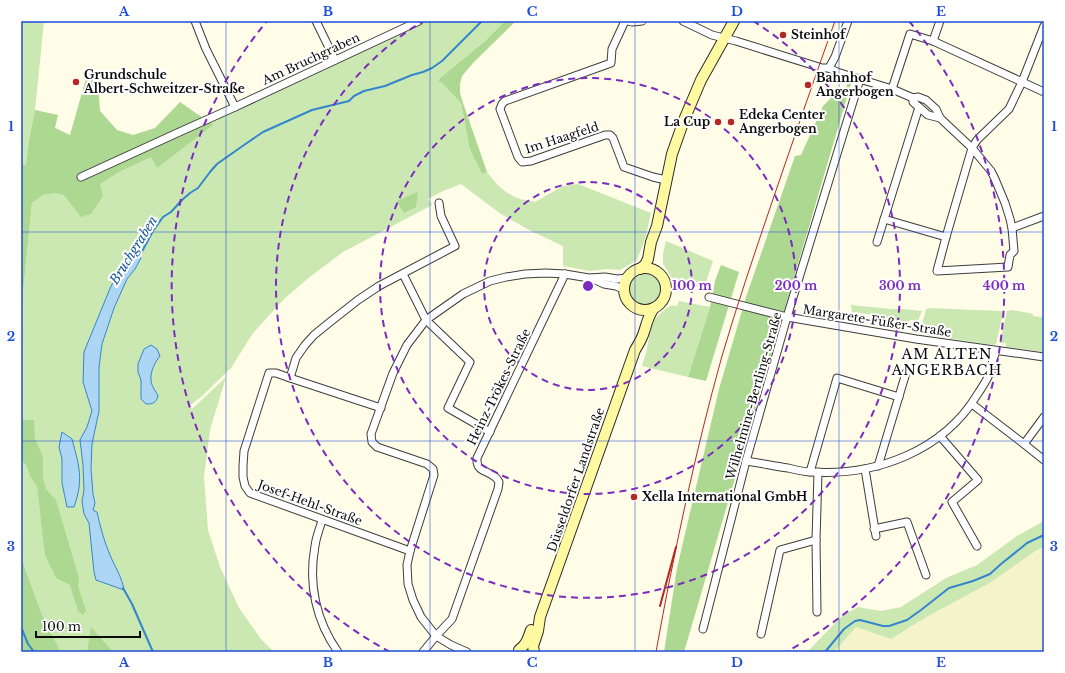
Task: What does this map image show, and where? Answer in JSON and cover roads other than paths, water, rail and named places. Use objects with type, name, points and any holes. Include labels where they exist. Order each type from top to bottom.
[{"type":"main road","points":[[657,226],[655,267],[665,282],[666,292],[662,302],[654,308],[645,310],[637,308],[628,301],[625,290],[626,283],[628,278],[635,271],[645,265],[648,259],[651,242],[657,226],[672,154],[692,100],[707,68],[734,21]]},
{"type":"main road","points":[[640,269],[650,269],[658,273]]},
{"type":"main road","name":"Düsseldorfer Landstraße","points":[[635,350],[640,320],[637,308]]},
{"type":"main road","name":"Düsseldorfer Landstraße","points":[[534,652],[533,646],[538,631],[540,617],[635,350],[644,334],[647,321],[654,308]]},
{"type":"main road","name":"Düsseldorfer Landstraße","points":[[515,651],[527,643],[532,630],[540,617]]},
{"type":"main road","points":[[515,651],[530,652]]},
{"type":"street","points":[[194,21],[206,49],[235,107]]},
{"type":"street","points":[[316,21],[335,60]]},
{"type":"street","name":"Am Bruchgraben","points":[[81,177],[419,21]]},
{"type":"street","points":[[626,21],[642,21]]},
{"type":"street","name":"Im Haagfeld","points":[[626,21],[612,49],[610,63],[506,101],[502,104],[500,109],[518,157],[522,162],[531,161],[605,135],[610,135],[613,138],[624,167],[666,180]]},
{"type":"street","points":[[683,21],[707,33],[822,68],[829,68],[892,89],[913,98],[918,97],[926,100],[936,109],[940,118],[972,148],[991,171],[1005,203],[1012,228],[1014,251],[1010,255],[1008,267],[937,271],[972,148],[977,140],[1009,109],[1022,82],[1044,26]]},
{"type":"street","points":[[829,68],[835,57],[848,21]]},
{"type":"street","points":[[933,41],[940,21]]},
{"type":"street","points":[[892,89],[910,34],[933,41],[1044,92]]},
{"type":"street","name":"Wilhelmine-Bertling-Straße","points":[[703,629],[746,461],[787,317],[860,78]]},
{"type":"street","points":[[913,98],[913,102],[928,114],[940,118]]},
{"type":"street","points":[[877,242],[919,107]]},
{"type":"street","points":[[290,378],[296,358],[305,344],[314,335],[358,300],[379,286],[455,246],[441,216],[439,203]]},
{"type":"street","points":[[1012,228],[1044,216]]},
{"type":"street","points":[[884,219],[946,237]]},
{"type":"street","points":[[403,274],[426,320],[470,362],[448,408],[490,432]]},
{"type":"street","points":[[469,652],[451,645],[436,636],[421,617],[413,600],[408,584],[407,565],[410,551],[434,475],[433,469],[427,464],[377,447],[372,442],[371,434],[393,373],[407,345],[426,320],[462,294],[490,281],[525,274],[565,274],[589,278],[625,290]]},
{"type":"street","name":"Heinz-Trökes-Straße","points":[[423,652],[452,619],[498,489],[499,482],[495,477],[476,464],[476,458],[490,432],[565,274]]},
{"type":"street","points":[[589,278],[628,278]]},
{"type":"street","name":"Margarete-Füßer-Straße","points":[[709,296],[787,317],[916,339],[1044,357]]},
{"type":"street","points":[[746,461],[814,472],[840,472],[878,466],[920,450],[940,436],[957,421],[972,404],[988,378],[996,351]]},
{"type":"street","name":"Josef-Hehl-Straße","points":[[381,408],[276,373],[269,373],[244,451],[242,466],[243,477],[245,486],[250,493],[410,551]]},
{"type":"street","points":[[878,466],[906,373]]},
{"type":"street","points":[[817,612],[814,472],[837,378],[899,397]]},
{"type":"street","points":[[972,404],[1044,460]]},
{"type":"street","points":[[1024,444],[1044,417]]},
{"type":"street","points":[[940,436],[978,480],[952,502],[977,546]]},
{"type":"street","points":[[865,469],[875,532],[906,522],[926,575]]},
{"type":"street","points":[[322,520],[315,544],[313,558],[313,591],[322,625],[330,641],[338,652]]},
{"type":"street","points":[[761,634],[780,550],[816,540]]},
{"type":"water","points":[[137,255],[141,258],[127,279],[114,308],[102,344],[99,367],[99,411],[92,444],[91,469],[95,503],[93,510],[97,512],[106,544],[120,576],[124,590],[96,580],[89,523],[84,514],[82,501],[84,490],[80,440],[87,427],[92,411],[83,382],[84,352],[111,286],[121,270]]},
{"type":"water","points":[[151,345],[157,349],[160,356],[153,367],[151,374],[151,382],[158,396],[154,403],[146,404],[141,399],[141,380],[138,372],[138,364],[144,349]]},
{"type":"water","points":[[62,432],[72,439],[78,465],[80,480],[74,507],[67,507],[62,483],[62,459],[59,447]]},
{"type":"waterway","name":"Bruchgraben","points":[[139,257],[153,231],[163,217],[171,212],[182,200],[198,188],[217,164],[244,145],[263,132],[312,110],[349,101],[354,96],[364,91],[385,86],[432,68],[442,61],[482,21]]},
{"type":"waterway","points":[[825,652],[844,629],[855,621],[860,620],[883,626],[889,626],[907,620],[949,588],[990,574],[1027,543],[1044,535]]},
{"type":"waterway","name":"Bruchgraben","points":[[123,588],[132,604],[153,652]]},
{"type":"waterway","points":[[21,627],[28,644],[34,652]]},
{"type":"tram line","points":[[656,652],[686,503],[722,356],[758,243],[835,21]]},
{"type":"railway","points":[[660,606],[676,547]]},
{"type":"place","name":"Steinhof","points":[[783,35]]},
{"type":"place","name":"Grundschule Albert-Schweitzer-Straße","points":[[76,82]]},
{"type":"place","name":"Bahnhof Angerbogen","points":[[808,85]]},
{"type":"place","name":"La Cup","points":[[718,122]]},
{"type":"place","name":"Edeka Center Angerbogen","points":[[731,122]]},
{"type":"place","name":"Xella International GmbH","points":[[634,497]]},
{"type":"district","name":"AM ALTEN ANGERBACH","points":[[947,362]]}]
